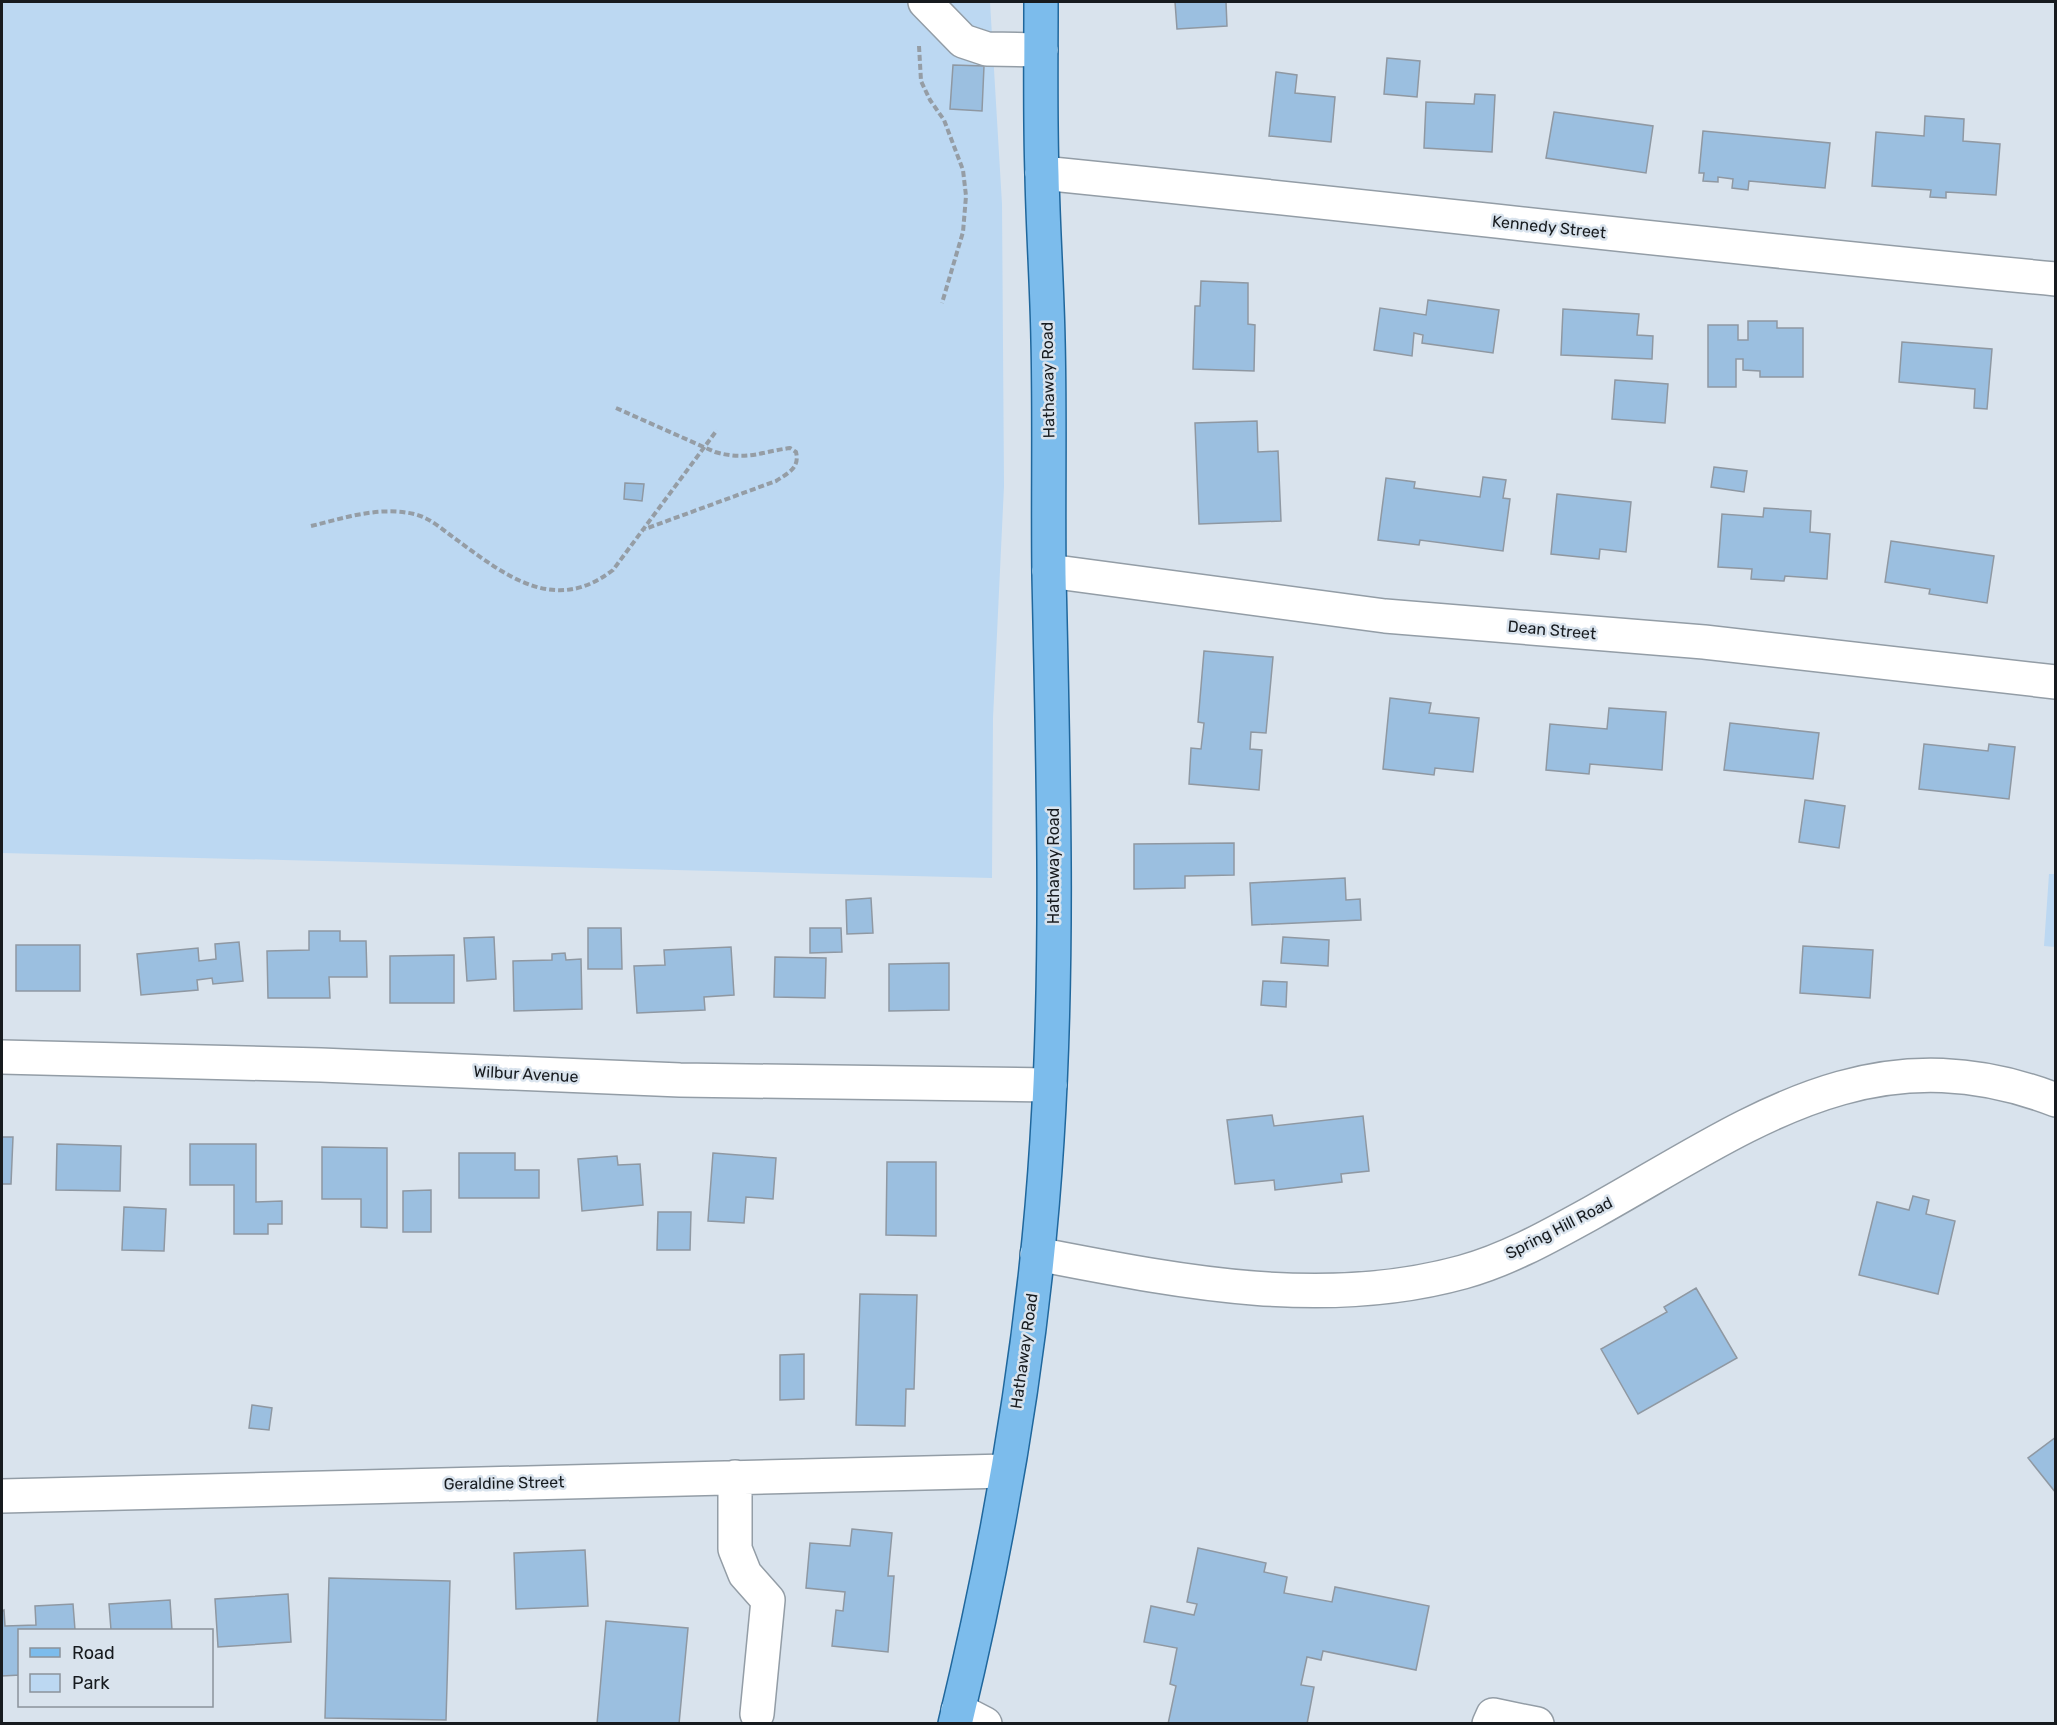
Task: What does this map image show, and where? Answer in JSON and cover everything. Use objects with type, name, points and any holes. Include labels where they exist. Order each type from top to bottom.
[{"type":"main road","name":"Hathaway Road","points":[[966,1719],[1022,1371],[1037,1254],[1050,1085],[1054,781],[1049,571],[1048,334],[1042,173],[1041,2]]},
{"type":"street","points":[[925,2],[963,41],[987,49],[1041,50]]},
{"type":"street","name":"Kennedy Street","points":[[1042,173],[2055,279]]},
{"type":"street","name":"Dean Street","points":[[1049,571],[1385,616],[1704,642],[2055,681]]},
{"type":"street","name":"Wilbur Avenue","points":[[2,1057],[321,1065],[680,1080],[1050,1085]]},
{"type":"street","name":"Spring Hill Road","points":[[1037,1254],[1136,1273],[1267,1290],[1332,1291],[1422,1282],[1465,1271],[1519,1251],[1741,1128],[1828,1091],[1862,1081],[1927,1074],[1959,1076],[1993,1080],[2055,1100]]},
{"type":"street","name":"Geraldine Street","points":[[2,1496],[1006,1471]]},
{"type":"street","points":[[735,1477],[735,1548],[745,1574],[768,1600],[758,1714]]},
{"type":"street","points":[[1489,1724],[1493,1715],[1537,1724]]},
{"type":"path","points":[[919,44],[921,81],[948,130],[963,170],[966,196],[963,232],[942,303]]},
{"type":"path","points":[[616,408],[715,452],[738,457],[764,455],[790,448],[796,452],[797,464],[792,471],[776,481],[644,530]]},
{"type":"path","points":[[310,526],[365,513],[416,514],[438,526],[490,565],[519,582],[536,589],[554,591],[573,589],[599,581],[613,570],[717,430]]},
{"type":"green space","points":[[2,2],[990,2],[1002,204],[1004,486],[993,718],[992,878],[2,853]]},
{"type":"green space","points":[[2049,874],[2055,874],[2055,947],[2044,946]]},
{"type":"building","points":[[1175,2],[1226,2],[1227,26],[1177,29]]},
{"type":"building","points":[[1387,58],[1420,61],[1417,97],[1384,94]]},
{"type":"building","points":[[953,65],[984,66],[982,111],[950,109]]},
{"type":"building","points":[[1276,72],[1297,75],[1295,93],[1335,97],[1331,142],[1269,136]]},
{"type":"building","points":[[1475,94],[1495,95],[1492,152],[1424,148],[1426,102],[1474,104]]},
{"type":"building","points":[[1554,112],[1653,126],[1646,173],[1546,158]]},
{"type":"building","points":[[1925,116],[1964,119],[1963,141],[2000,144],[1996,195],[1946,192],[1946,198],[1930,197],[1931,190],[1872,186],[1876,132],[1924,136]]},
{"type":"building","points":[[1703,131],[1830,143],[1825,188],[1749,181],[1748,190],[1732,188],[1733,179],[1718,177],[1718,182],[1703,181],[1704,173],[1699,173]]},
{"type":"building","points":[[1201,281],[1248,283],[1248,324],[1255,325],[1254,371],[1193,369],[1195,306],[1200,306]]},
{"type":"building","points":[[1428,300],[1499,310],[1493,353],[1422,343],[1423,335],[1414,333],[1412,356],[1374,350],[1380,308],[1426,315]]},
{"type":"building","points":[[1563,309],[1639,314],[1637,335],[1653,336],[1652,359],[1561,355]]},
{"type":"building","points":[[1748,321],[1777,321],[1777,328],[1803,328],[1803,377],[1760,377],[1760,371],[1743,370],[1743,359],[1736,359],[1736,387],[1708,387],[1708,325],[1738,325],[1738,340],[1748,340]]},
{"type":"building","points":[[1902,342],[1992,349],[1987,409],[1974,408],[1975,389],[1899,382]]},
{"type":"building","points":[[1615,380],[1668,384],[1665,423],[1612,419]]},
{"type":"building","points":[[1257,421],[1258,452],[1278,451],[1281,521],[1199,524],[1195,423]]},
{"type":"building","points":[[1714,467],[1747,471],[1744,492],[1711,487]]},
{"type":"building","points":[[1483,477],[1506,480],[1503,498],[1510,499],[1503,551],[1420,540],[1419,545],[1378,540],[1386,478],[1415,482],[1414,488],[1480,497]]},
{"type":"building","points":[[625,483],[644,484],[642,501],[624,499]]},
{"type":"building","points":[[1557,494],[1631,502],[1626,552],[1600,549],[1599,559],[1551,554]]},
{"type":"building","points":[[1764,508],[1811,511],[1810,532],[1830,534],[1827,579],[1785,576],[1784,581],[1751,579],[1752,569],[1718,567],[1722,514],[1763,517]]},
{"type":"building","points":[[1891,541],[1994,556],[1987,603],[1929,594],[1930,589],[1885,582]]},
{"type":"building","points":[[1204,651],[1273,657],[1266,733],[1251,732],[1250,749],[1262,750],[1259,790],[1189,784],[1191,748],[1201,749],[1204,723],[1198,722]]},
{"type":"building","points":[[1390,698],[1431,703],[1429,713],[1479,718],[1473,772],[1435,768],[1434,775],[1383,769]]},
{"type":"building","points":[[1609,708],[1666,712],[1662,770],[1590,764],[1589,774],[1546,770],[1550,724],[1607,729]]},
{"type":"building","points":[[1730,723],[1819,733],[1813,779],[1724,770]]},
{"type":"building","points":[[1924,744],[1988,751],[1989,744],[2015,747],[2009,799],[1919,789]]},
{"type":"building","points":[[1805,800],[1845,806],[1839,848],[1799,842]]},
{"type":"building","points":[[1234,843],[1234,875],[1185,876],[1185,888],[1134,889],[1134,844]]},
{"type":"building","points":[[1345,878],[1346,900],[1360,899],[1361,920],[1252,925],[1250,883]]},
{"type":"building","points":[[871,898],[873,933],[847,934],[846,900]]},
{"type":"building","points":[[588,928],[621,928],[622,969],[588,969]]},
{"type":"building","points":[[810,928],[841,928],[842,952],[810,953]]},
{"type":"building","points":[[309,931],[340,931],[340,941],[366,941],[367,977],[329,977],[330,998],[268,998],[267,951],[309,950]]},
{"type":"building","points":[[494,937],[496,979],[467,981],[464,938]]},
{"type":"building","points":[[1283,937],[1329,940],[1328,966],[1281,963]]},
{"type":"building","points":[[239,942],[243,981],[213,984],[212,978],[197,980],[198,990],[141,995],[137,954],[198,948],[199,961],[216,959],[215,944]]},
{"type":"building","points":[[16,945],[80,945],[80,991],[16,991]]},
{"type":"building","points":[[1803,946],[1873,950],[1870,998],[1800,993]]},
{"type":"building","points":[[731,947],[734,995],[704,997],[705,1010],[637,1013],[634,966],[665,965],[664,950]]},
{"type":"building","points":[[565,953],[566,960],[581,959],[582,1009],[514,1011],[513,961],[552,960],[552,954]]},
{"type":"building","points":[[454,955],[454,1003],[390,1003],[390,956]]},
{"type":"building","points":[[775,957],[826,958],[825,998],[774,997]]},
{"type":"building","points":[[949,963],[949,1010],[889,1011],[889,964]]},
{"type":"building","points":[[1263,981],[1287,982],[1286,1007],[1261,1005]]},
{"type":"building","points":[[1272,1115],[1274,1126],[1363,1116],[1369,1171],[1341,1174],[1342,1182],[1275,1190],[1274,1180],[1235,1184],[1227,1120]]},
{"type":"building","points":[[2,1137],[13,1137],[11,1184],[2,1184]]},
{"type":"building","points":[[57,1144],[121,1146],[120,1191],[56,1190]]},
{"type":"building","points":[[190,1144],[256,1144],[256,1202],[282,1201],[282,1224],[268,1224],[268,1234],[234,1234],[234,1185],[190,1185]]},
{"type":"building","points":[[322,1147],[387,1148],[387,1228],[361,1227],[361,1199],[322,1199]]},
{"type":"building","points":[[459,1153],[515,1153],[515,1170],[539,1170],[539,1198],[459,1198]]},
{"type":"building","points":[[713,1153],[776,1158],[773,1199],[746,1197],[744,1223],[708,1221]]},
{"type":"building","points":[[617,1156],[618,1165],[640,1164],[643,1205],[582,1211],[578,1159]]},
{"type":"building","points":[[887,1162],[936,1162],[936,1236],[886,1235]]},
{"type":"building","points":[[431,1190],[431,1232],[403,1232],[403,1191]]},
{"type":"building","points":[[1913,1196],[1929,1200],[1926,1214],[1955,1221],[1938,1294],[1859,1275],[1877,1202],[1909,1210]]},
{"type":"building","points":[[124,1207],[166,1209],[164,1251],[122,1250]]},
{"type":"building","points":[[658,1212],[691,1212],[690,1250],[657,1250]]},
{"type":"building","points":[[1696,1288],[1737,1358],[1638,1414],[1601,1349],[1667,1312],[1664,1307]]},
{"type":"building","points":[[860,1294],[917,1295],[914,1389],[906,1389],[905,1426],[856,1425]]},
{"type":"building","points":[[804,1354],[804,1399],[780,1400],[780,1355]]},
{"type":"building","points":[[252,1405],[272,1408],[269,1430],[249,1428]]},
{"type":"building","points":[[2056,1437],[2056,1493],[2028,1458]]},
{"type":"building","points":[[852,1529],[892,1533],[888,1576],[894,1576],[888,1652],[832,1646],[836,1610],[843,1611],[845,1592],[806,1588],[810,1543],[850,1546]]},
{"type":"building","points":[[1198,1548],[1266,1563],[1264,1572],[1287,1577],[1284,1593],[1332,1602],[1335,1587],[1429,1606],[1416,1670],[1323,1651],[1321,1660],[1307,1657],[1301,1685],[1314,1687],[1307,1724],[1168,1724],[1176,1686],[1170,1684],[1177,1648],[1144,1642],[1151,1606],[1194,1615],[1197,1604],[1187,1602]]},
{"type":"building","points":[[585,1550],[588,1606],[516,1609],[514,1553]]},
{"type":"building","points":[[329,1578],[450,1581],[446,1720],[325,1718]]},
{"type":"building","points":[[288,1594],[291,1642],[218,1647],[215,1599]]},
{"type":"building","points":[[170,1600],[172,1629],[111,1629],[109,1604]]},
{"type":"building","points":[[73,1604],[75,1629],[18,1629],[18,1675],[2,1676],[2,1611],[4,1610],[5,1626],[36,1625],[35,1606]]},
{"type":"building","points":[[606,1621],[688,1628],[679,1724],[597,1724]]}]
